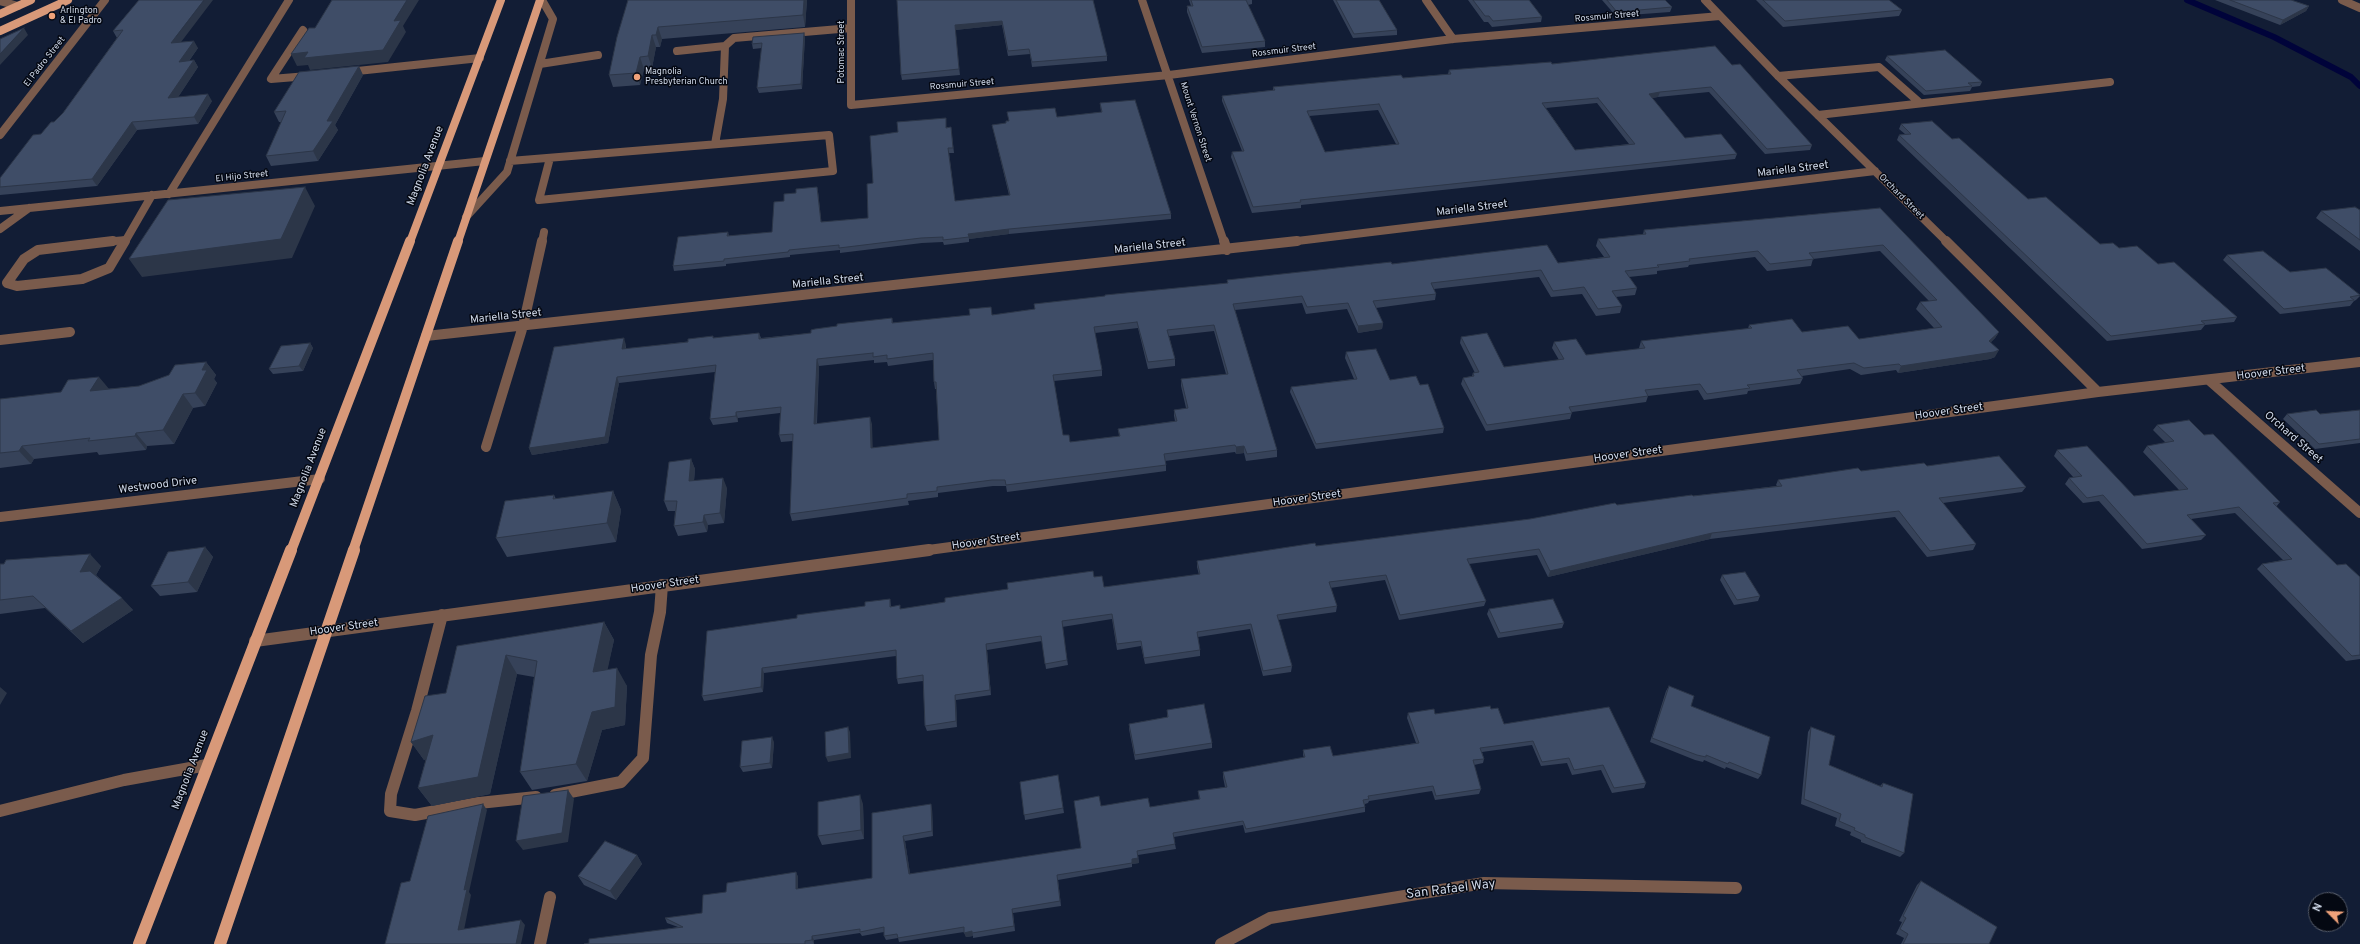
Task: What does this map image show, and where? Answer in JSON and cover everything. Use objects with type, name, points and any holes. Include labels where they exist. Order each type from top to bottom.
[{"type":"main road","points":[[0,14],[31,0]]},
{"type":"main road","points":[[0,31],[68,0]]},
{"type":"main road","name":"Magnolia Avenue","points":[[138,944],[440,167],[501,0]]},
{"type":"main road","points":[[220,944],[325,631],[541,0]]},
{"type":"street","name":"El Padro Street","points":[[0,135],[105,0]]},
{"type":"street","points":[[169,194],[289,0]]},
{"type":"street","points":[[466,217],[506,172],[510,161],[553,19],[541,0]]},
{"type":"street","name":"Potomac Street","points":[[851,0],[851,105]]},
{"type":"street","name":"Mount Vernon Street","points":[[1142,0],[1169,75],[1227,250]]},
{"type":"street","points":[[1426,0],[1453,39]]},
{"type":"street","name":"Orchard Street","points":[[1705,0],[1778,76],[2098,392]]},
{"type":"street","points":[[2343,0],[2360,8]]},
{"type":"street","points":[[0,1],[18,6]]},
{"type":"street","name":"Rossmuir Street","points":[[851,105],[1169,75],[1453,39],[1720,16]]},
{"type":"street","points":[[677,51],[726,46],[734,38],[851,28]]},
{"type":"street","points":[[303,30],[271,79],[316,75]]},
{"type":"street","points":[[715,144],[723,99],[726,46]]},
{"type":"street","points":[[540,64],[598,55]]},
{"type":"street","points":[[339,72],[480,58]]},
{"type":"street","points":[[1778,76],[1879,67],[1920,104]]},
{"type":"street","points":[[1818,115],[2110,82]]},
{"type":"street","points":[[510,161],[829,135],[833,171],[539,200],[550,158]]},
{"type":"street","name":"El Hijo Street","points":[[0,211],[440,167],[485,161]]},
{"type":"street","name":"Mariella Street","points":[[426,336],[1227,250],[1875,171]]},
{"type":"street","points":[[126,240],[38,250],[24,259],[7,283],[17,286],[82,280],[109,268],[126,240],[152,195]]},
{"type":"street","points":[[0,228],[16,219],[29,208]]},
{"type":"street","points":[[486,447],[523,326],[544,232]]},
{"type":"street","points":[[0,340],[70,332]]},
{"type":"street","name":"Hoover Street","points":[[255,641],[2098,392],[2210,381],[2360,362]]},
{"type":"street","name":"Orchard Street","points":[[2210,381],[2360,513]]},
{"type":"street","name":"Westwood Drive","points":[[0,517],[320,479]]},
{"type":"street","points":[[442,615],[417,711],[391,794],[390,811],[415,815],[429,814],[479,803],[561,794],[621,782],[643,758],[651,655],[660,612],[662,585]]},
{"type":"street","points":[[0,811],[124,780],[207,765]]},
{"type":"street","name":"San Rafael Way","points":[[1221,944],[1270,918],[1484,883],[1736,888]]},
{"type":"street","points":[[540,944],[550,897]]},
{"type":"building","points":[[139,0],[204,0],[171,43],[194,41],[179,62],[194,60],[168,98],[208,94],[194,117],[132,122],[92,179],[0,187],[0,178],[33,135],[41,134],[51,122],[54,122],[63,113],[123,30],[113,31]]},
{"type":"building","points":[[332,0],[407,0],[394,21],[401,20],[383,50],[304,58],[308,52],[291,54],[309,28],[315,28]]},
{"type":"building","points":[[628,0],[804,0],[803,15],[658,27],[656,35],[652,35],[648,56],[640,57],[636,73],[609,75],[617,37]]},
{"type":"building","points":[[897,0],[1093,0],[1107,56],[1032,62],[1029,49],[1008,51],[1002,21],[955,25],[959,69],[901,75]]},
{"type":"building","points":[[1191,0],[1246,0],[1265,41],[1202,47],[1187,6],[1193,6]]},
{"type":"building","points":[[1336,0],[1379,0],[1397,30],[1354,34]]},
{"type":"building","points":[[1473,0],[1529,0],[1542,17],[1493,21],[1489,16],[1485,16]]},
{"type":"building","points":[[1607,0],[1665,0],[1672,7],[1617,12]]},
{"type":"building","points":[[1763,0],[1889,0],[1902,10],[1785,21]]},
{"type":"building","points":[[2230,0],[2291,0],[2309,6],[2283,20]]},
{"type":"building","points":[[24,28],[0,54],[0,39]]},
{"type":"building","points":[[804,33],[801,84],[757,88],[762,43],[752,44],[753,37]]},
{"type":"building","points":[[1715,46],[1732,65],[1740,64],[1812,145],[1767,149],[1711,87],[1649,94],[1685,138],[1721,134],[1737,154],[1300,200],[1301,202],[1253,207],[1232,152],[1244,151],[1222,96],[1275,90],[1273,87],[1401,75],[1403,78],[1451,74],[1449,70],[1551,62],[1552,64]],"holes":[[[1598,98],[1635,144],[1575,150],[1542,103]],[[1379,104],[1399,144],[1325,152],[1307,111]]]},
{"type":"building","points":[[1945,50],[1982,82],[1968,83],[1972,86],[1926,91],[1887,56]]},
{"type":"building","points":[[359,66],[327,121],[333,121],[313,151],[266,156],[286,111],[274,112],[299,72]]},
{"type":"building","points":[[1135,100],[1171,214],[1009,229],[968,234],[969,237],[943,240],[943,237],[921,238],[839,248],[839,245],[789,250],[788,252],[724,259],[724,261],[673,266],[678,237],[728,232],[727,236],[772,232],[774,202],[784,201],[784,194],[796,193],[796,189],[817,187],[821,222],[868,218],[867,184],[873,183],[870,136],[898,132],[897,122],[946,118],[946,128],[951,127],[953,148],[948,148],[955,201],[1010,195],[992,125],[1006,123],[1006,121],[1009,121],[1007,112],[1055,108],[1057,117],[1102,112],[1100,103]]},
{"type":"building","points":[[1932,121],[1952,139],[1959,138],[2028,199],[2046,197],[2100,244],[2113,243],[2119,248],[2137,246],[2158,264],[2174,262],[2237,317],[2201,321],[2205,324],[2111,336],[1899,135],[1911,134],[1901,124]]},
{"type":"building","points":[[305,187],[281,239],[129,259],[168,200]]},
{"type":"building","points":[[2355,207],[2360,210],[2360,240],[2321,211]]},
{"type":"building","points":[[1880,208],[1999,332],[1989,341],[1999,350],[1901,366],[1899,364],[1864,368],[1854,363],[1797,370],[1803,378],[1747,385],[1750,388],[1707,394],[1700,384],[1645,390],[1648,396],[1569,407],[1572,413],[1487,425],[1463,378],[1474,376],[1473,373],[1479,372],[1461,337],[1487,333],[1504,367],[1564,359],[1554,342],[1576,339],[1586,355],[1645,348],[1641,341],[1752,328],[1749,325],[1792,319],[1802,332],[1848,326],[1859,339],[1942,327],[1920,302],[1937,300],[1883,245],[1809,253],[1814,259],[1770,264],[1758,251],[1689,259],[1690,261],[1657,265],[1659,267],[1625,271],[1637,288],[1612,291],[1622,306],[1598,309],[1584,287],[1553,291],[1541,270],[1431,283],[1436,294],[1373,301],[1383,323],[1358,326],[1348,303],[1307,307],[1302,296],[1233,304],[1277,450],[1247,454],[1244,446],[1236,447],[1235,445],[1164,454],[1166,465],[1006,485],[1005,480],[992,480],[937,487],[937,491],[907,494],[907,498],[790,514],[793,434],[779,435],[781,407],[736,412],[736,416],[710,419],[716,365],[617,377],[605,437],[529,448],[554,347],[624,338],[622,349],[688,342],[688,339],[713,336],[713,338],[759,333],[759,339],[811,333],[811,330],[837,326],[837,324],[892,318],[892,323],[970,315],[969,309],[991,307],[992,315],[1035,309],[1034,304],[1105,295],[1228,283],[1227,280],[1391,262],[1392,264],[1547,245],[1558,263],[1610,257],[1598,239],[1646,234],[1644,230]],"holes":[[[1137,322],[1148,362],[1175,359],[1167,330],[1214,325],[1228,374],[1181,379],[1188,408],[1174,410],[1177,421],[1118,429],[1120,436],[1070,442],[1069,435],[1063,435],[1053,375],[1102,370],[1094,327]],[[873,353],[873,357],[887,355],[887,359],[933,353],[939,440],[871,448],[870,417],[814,424],[817,359]]]},
{"type":"building","points":[[2263,251],[2290,272],[2326,268],[2360,295],[2350,297],[2354,300],[2284,309],[2227,255]]},
{"type":"building","points":[[310,343],[299,366],[269,369],[281,346]]},
{"type":"building","points":[[1376,349],[1390,380],[1416,376],[1420,385],[1428,384],[1444,428],[1316,444],[1291,387],[1357,379],[1346,352]]},
{"type":"building","points":[[206,362],[202,370],[207,370],[195,393],[183,394],[163,430],[136,433],[135,436],[88,441],[90,438],[22,446],[19,451],[0,453],[0,399],[61,392],[68,380],[99,377],[90,391],[139,386],[169,375],[175,365]]},
{"type":"building","points":[[2316,410],[2320,414],[2360,410],[2360,439],[2319,444],[2287,414]]},
{"type":"building","points":[[2189,420],[2204,435],[2213,434],[2280,502],[2273,503],[2337,565],[2346,564],[2360,577],[2360,655],[2352,656],[2262,564],[2292,559],[2239,507],[2187,515],[2206,535],[2147,544],[2103,495],[2087,498],[2069,478],[2082,476],[2057,450],[2087,446],[2134,496],[2188,489],[2147,446],[2174,441],[2157,425]]},
{"type":"building","points":[[1999,456],[2026,487],[1939,498],[1976,544],[1930,551],[1899,511],[1712,533],[1550,571],[1539,549],[1467,559],[1486,601],[1400,615],[1386,575],[1329,582],[1337,606],[1277,615],[1292,666],[1263,671],[1251,624],[1197,632],[1200,650],[1144,658],[1141,641],[1117,644],[1112,614],[1062,621],[1067,660],[1045,664],[1041,636],[986,644],[990,690],[955,695],[956,721],[925,726],[923,675],[897,679],[896,650],[762,668],[761,687],[702,696],[707,631],[797,618],[797,615],[865,606],[865,602],[890,599],[890,607],[900,605],[900,609],[945,602],[945,598],[1008,589],[1007,583],[1093,571],[1094,577],[1102,576],[1104,587],[1200,574],[1197,561],[1315,543],[1316,546],[1530,519],[1615,503],[1617,505],[1692,495],[1782,486],[1778,480],[1858,468],[1861,471],[1924,463],[1927,466]]},
{"type":"building","points":[[691,459],[689,481],[723,478],[720,513],[704,515],[703,522],[674,526],[677,501],[664,501],[669,462]]},
{"type":"building","points":[[613,491],[607,523],[496,538],[505,501],[554,495],[553,499]]},
{"type":"building","points":[[205,547],[188,582],[151,586],[168,552]]},
{"type":"building","points":[[90,554],[80,572],[90,571],[122,598],[71,631],[33,596],[0,600],[0,564],[4,564],[6,560]]},
{"type":"building","points":[[1745,572],[1760,596],[1737,600],[1722,575]]},
{"type":"building","points":[[1553,599],[1564,623],[1500,633],[1489,609]]},
{"type":"building","points":[[604,622],[593,672],[617,668],[615,707],[592,712],[576,764],[520,772],[537,661],[506,655],[478,777],[418,788],[433,735],[411,742],[425,696],[446,693],[457,646]]},
{"type":"building","points":[[1669,686],[1694,696],[1691,706],[1770,737],[1761,775],[1729,762],[1728,764],[1706,755],[1706,757],[1697,755],[1652,738]]},
{"type":"building","points":[[1204,704],[1212,743],[1135,755],[1129,724],[1168,717],[1167,710]]},
{"type":"building","points":[[1490,706],[1491,709],[1498,708],[1504,724],[1609,707],[1646,783],[1614,788],[1603,765],[1574,770],[1569,758],[1542,762],[1533,741],[1480,748],[1484,759],[1473,760],[1481,789],[1436,796],[1433,786],[1368,796],[1369,799],[1363,800],[1365,807],[1246,829],[1243,821],[1173,833],[1175,844],[1137,851],[1138,858],[1132,859],[1132,863],[1057,875],[1060,901],[1012,909],[1014,926],[972,933],[972,931],[964,933],[964,927],[898,938],[897,934],[884,936],[884,927],[860,932],[860,929],[812,936],[812,940],[805,941],[805,944],[584,944],[589,943],[589,939],[683,927],[665,918],[702,913],[703,895],[726,892],[727,883],[796,872],[796,889],[872,878],[872,813],[931,804],[932,831],[903,836],[909,874],[1081,848],[1074,801],[1099,796],[1101,806],[1148,798],[1150,807],[1200,799],[1198,791],[1227,787],[1223,772],[1305,757],[1303,750],[1330,746],[1333,756],[1419,743],[1408,713],[1434,709],[1435,714]]},
{"type":"building","points":[[848,727],[849,753],[826,757],[825,732]]},
{"type":"building","points":[[1811,727],[1835,736],[1829,765],[1882,787],[1883,783],[1913,794],[1904,853],[1865,837],[1865,835],[1854,830],[1855,828],[1839,821],[1841,814],[1804,799]]},
{"type":"building","points":[[772,737],[770,763],[740,767],[742,741]]},
{"type":"building","points":[[1058,775],[1063,808],[1024,815],[1020,782]]},
{"type":"building","points":[[568,790],[562,833],[516,841],[523,796]]},
{"type":"building","points":[[860,795],[861,830],[818,836],[818,802]]},
{"type":"building","points":[[483,804],[464,890],[467,889],[458,930],[521,920],[516,944],[385,944],[401,883],[410,881],[428,816]]},
{"type":"building","points":[[605,841],[637,855],[610,891],[578,876]]},
{"type":"building","points":[[1921,881],[1997,927],[1989,944],[1903,944],[1908,934],[1900,929],[1906,918],[1903,916]]},
{"type":"waterway","points":[[2187,0],[2274,37],[2351,77],[2360,86]]},
{"type":"place","name":"Arlington & El Padro","points":[[52,16]]},
{"type":"place","name":"Magnolia Presbyterian Church","points":[[637,77]]}]
